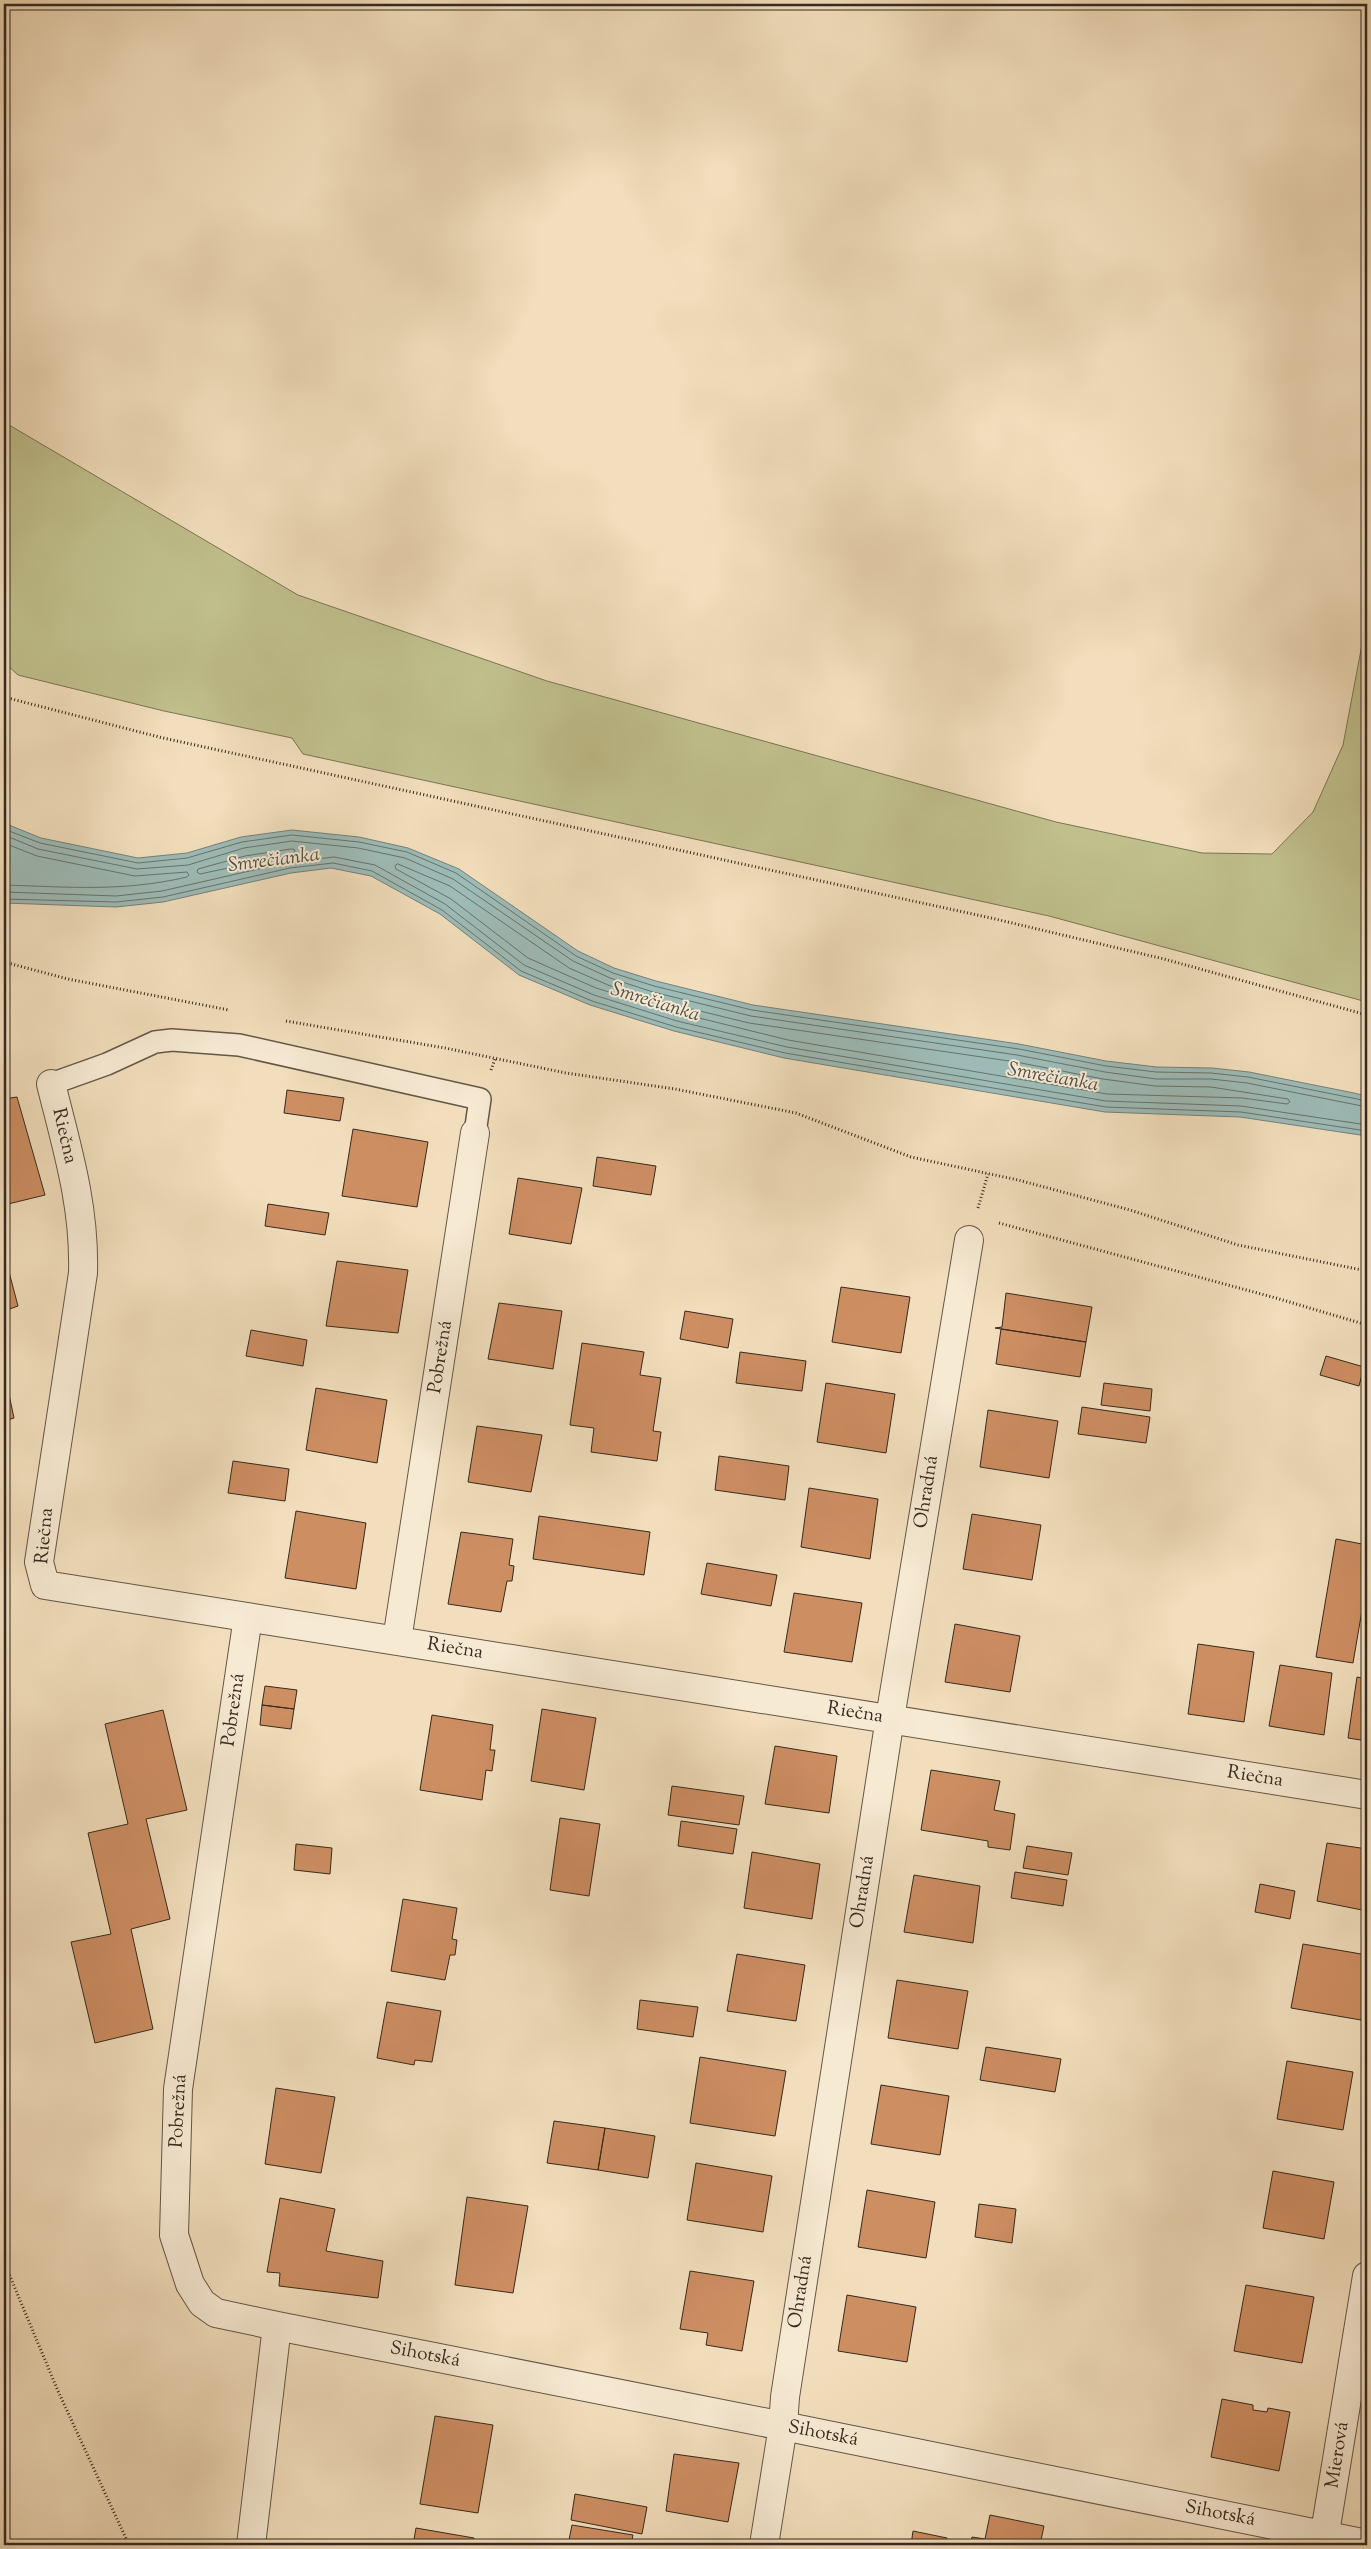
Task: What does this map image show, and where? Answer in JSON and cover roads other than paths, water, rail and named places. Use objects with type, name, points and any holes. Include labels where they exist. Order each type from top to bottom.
[{"type":"street","name":"Riečna","points":[[51,1084],[80,1207],[84,1243],[82,1273],[39,1562],[45,1585],[1367,1795]]},
{"type":"street","name":"Pobrežná","points":[[397,1640],[475,1133]]},
{"type":"street","name":"Ohradná","points":[[764,2545],[783,2426],[785,2397],[890,1718],[969,1240]]},
{"type":"street","name":"Pobrežná","points":[[248,1617],[178,2088],[174,2235],[190,2284],[202,2303],[216,2313],[277,2326]]},
{"type":"street","name":"Mierová","points":[[1323,2540],[1367,2276]]},
{"type":"street","name":"Sihotská","points":[[277,2326],[783,2426],[1323,2540],[1367,2544]]},
{"type":"street","points":[[251,2545],[277,2326]]},
{"type":"lane","points":[[51,1084],[106,1064],[155,1042],[172,1040],[239,1045],[480,1099],[475,1133]]},
{"type":"water","name":"Smrečianka","points":[[4,823],[41,838],[138,858],[187,853],[241,837],[292,830],[359,837],[408,848],[459,869],[578,951],[614,968],[656,981],[753,1005],[1019,1044],[1106,1061],[1157,1067],[1212,1068],[1249,1072],[1354,1093],[1367,1096],[1367,1136],[1240,1117],[1105,1112],[784,1058],[674,1031],[590,1005],[519,975],[440,914],[371,876],[331,868],[291,873],[163,902],[116,907],[4,903]]}]
